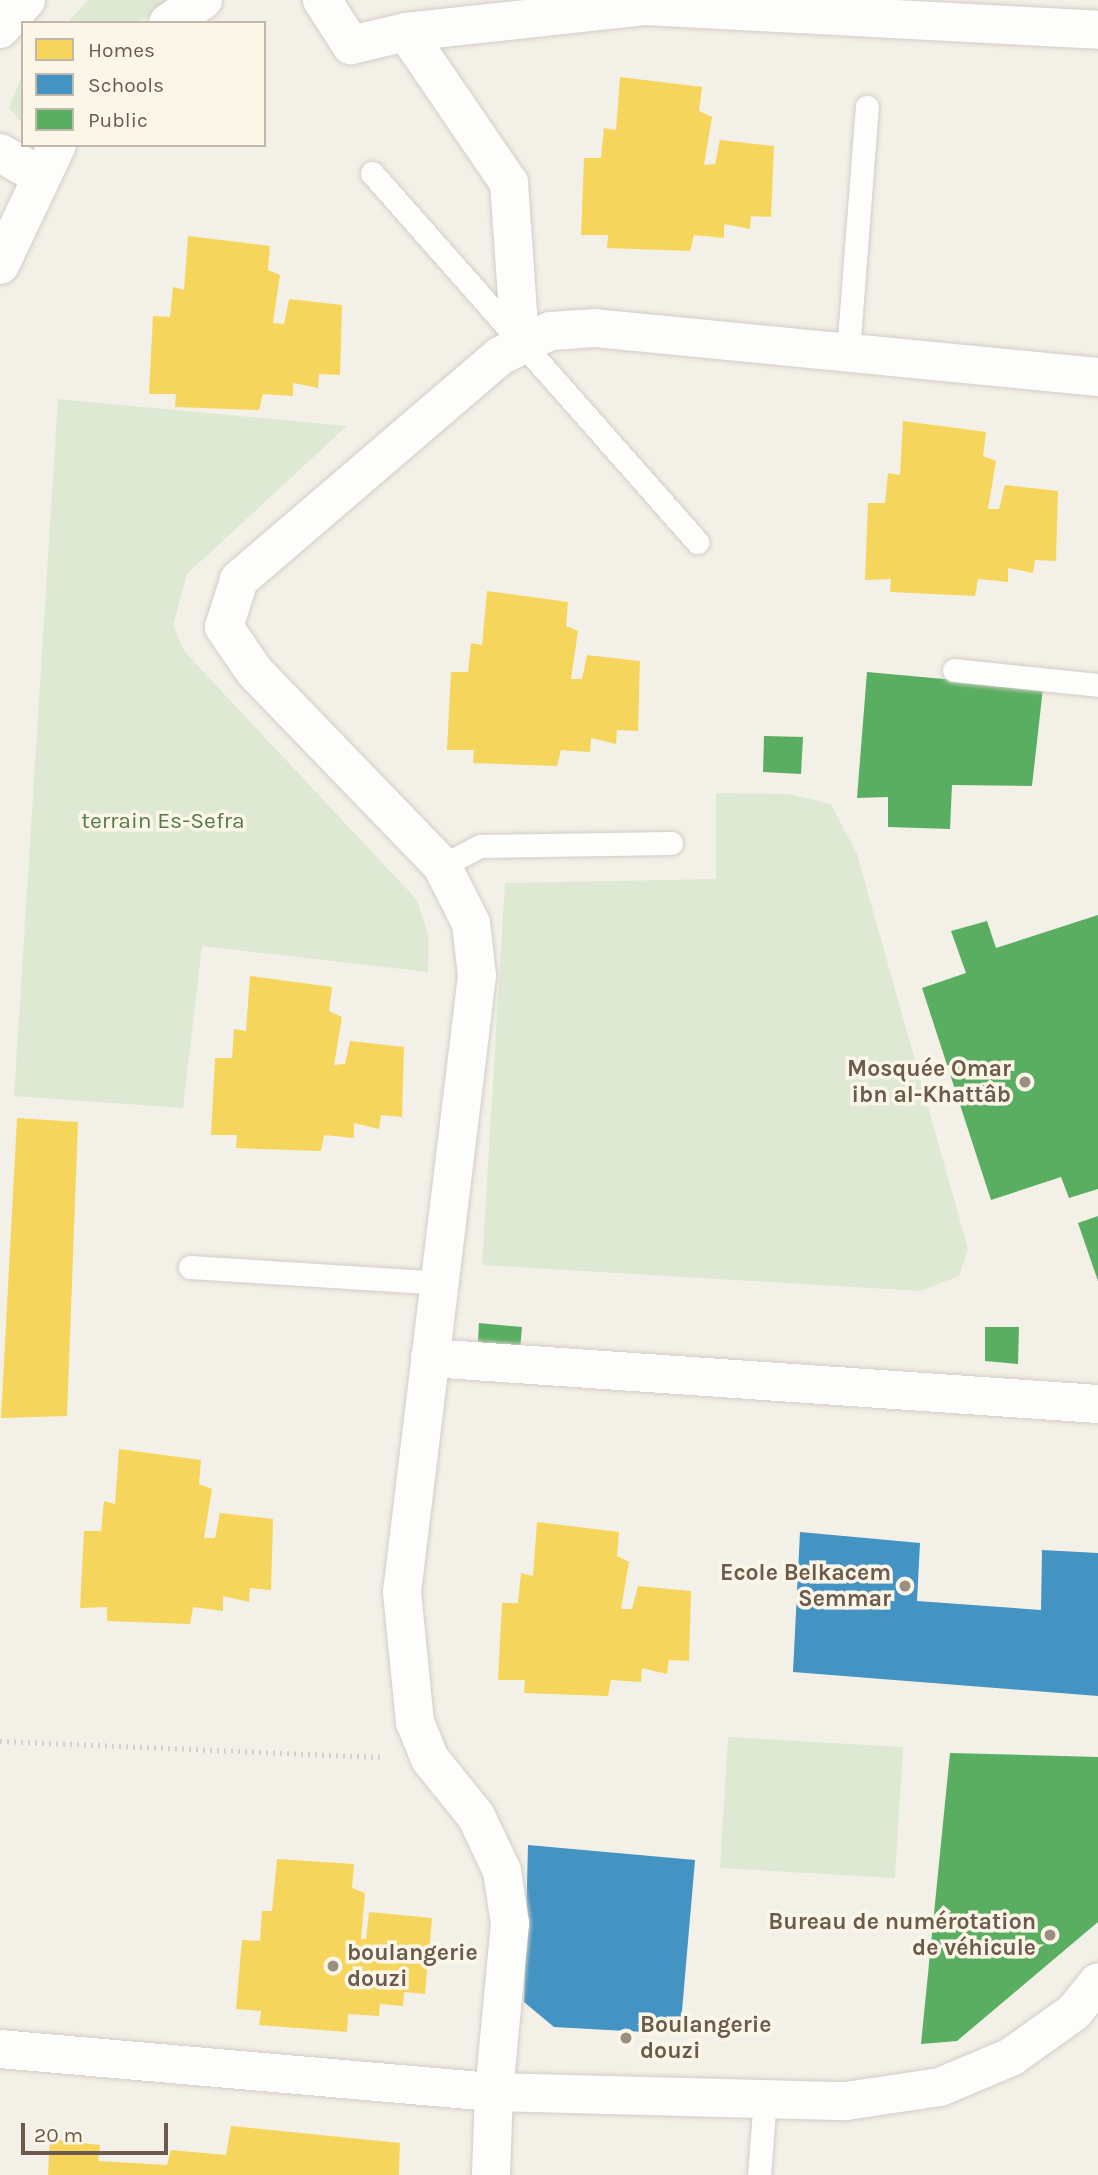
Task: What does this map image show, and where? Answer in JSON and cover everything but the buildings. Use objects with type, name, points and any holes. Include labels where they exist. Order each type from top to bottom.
[{"type":"street","points":[[0,29],[26,0]]},
{"type":"street","points":[[172,21],[203,0]]},
{"type":"street","points":[[322,0],[351,45],[406,32],[645,6],[884,9],[1098,30]]},
{"type":"street","points":[[406,32],[509,183],[520,342]]},
{"type":"street","points":[[0,153],[48,160],[0,265]]},
{"type":"street","points":[[491,2175],[494,2092],[510,1923],[502,1871],[476,1816],[430,1759],[415,1722],[402,1592],[430,1358],[443,1283],[477,976],[471,923],[442,866],[254,671],[224,626],[239,580],[520,342],[550,331],[595,328],[1098,377]]},
{"type":"street","points":[[430,1358],[1098,1404]]},
{"type":"street","points":[[0,2049],[494,2092],[846,2101],[940,2087],[1011,2057],[1074,2012],[1098,1982]]},
{"type":"lane","points":[[848,352],[867,107]]},
{"type":"lane","points":[[372,173],[697,542]]},
{"type":"lane","points":[[954,670],[1098,685]]},
{"type":"lane","points":[[442,866],[480,846],[671,842]]},
{"type":"lane","points":[[190,1267],[443,1283]]},
{"type":"lane","points":[[759,2175],[765,2099]]},
{"type":"path","points":[[0,1741],[430,1759]]},
{"type":"green space","points":[[88,0],[167,0],[141,21],[69,21]]},
{"type":"green space","points":[[21,78],[21,122],[9,108]]},
{"type":"green space","name":"terrain Es-Sefra","points":[[58,399],[347,426],[187,574],[173,625],[184,651],[417,900],[429,938],[428,972],[202,946],[183,1108],[14,1096]]},
{"type":"green space","points":[[716,793],[789,794],[831,804],[857,854],[968,1249],[959,1276],[920,1291],[482,1265],[505,883],[716,879]]},
{"type":"green space","points":[[728,1737],[903,1747],[895,1878],[720,1868]]},
{"type":"place","name":"Mosquée Omar ibn al-Khattâb","points":[[1025,1082]]},
{"type":"place","name":"Ecole Belkacem Semmar","points":[[905,1586]]},
{"type":"place","name":"Bureau de numérotation de véhicule","points":[[1050,1935]]},
{"type":"place","name":"boulangerie douzi","points":[[333,1966]]},
{"type":"place","name":"Boulangerie douzi","points":[[626,2038]]}]
